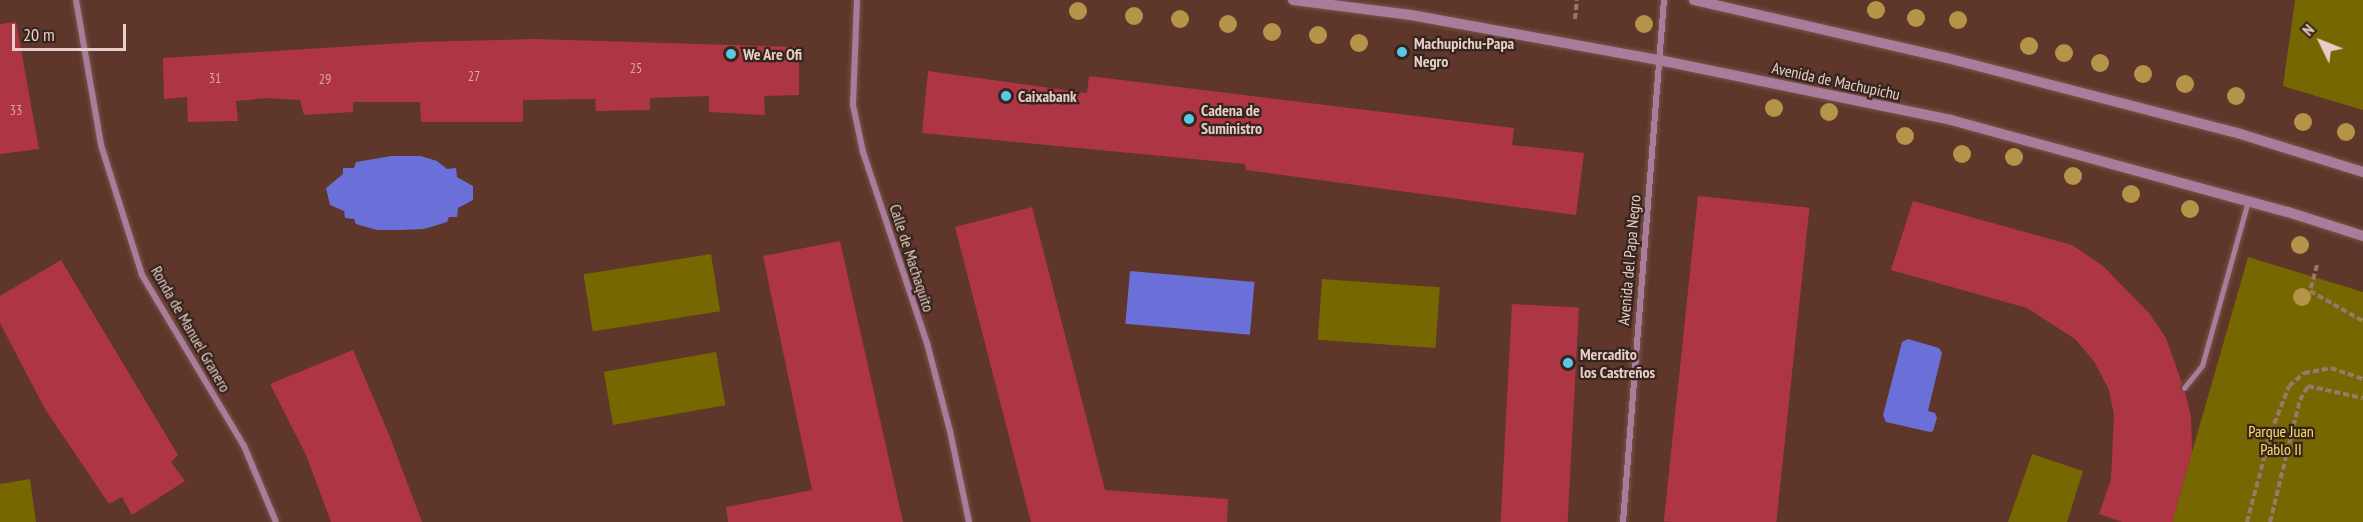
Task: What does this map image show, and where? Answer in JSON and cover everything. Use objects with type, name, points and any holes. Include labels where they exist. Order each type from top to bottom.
[{"type":"street","name":"Ronda de Manuel Granero","points":[[76,0],[101,145],[142,275],[244,446],[276,522]]},
{"type":"street","name":"Calle de Machaquito","points":[[857,0],[853,105],[863,152],[927,343],[950,431],[969,522]]},
{"type":"street","name":"Avenida de Machupichu","points":[[1293,0],[1411,15],[1659,60],[1951,120],[2248,201],[2363,236]]},
{"type":"street","name":"Avenida del Papa Negro","points":[[1623,522],[1664,0]]},
{"type":"street","points":[[1694,0],[1970,64],[2234,132],[2363,172]]},
{"type":"lane","points":[[2184,388],[2202,366],[2248,201]]},
{"type":"path","points":[[1575,23],[1577,0]]},
{"type":"path","points":[[2317,265],[2310,291],[2363,321]]},
{"type":"path","points":[[2247,522],[2271,432],[2289,386],[2304,373],[2331,368],[2363,379]]},
{"type":"path","points":[[2270,522],[2300,400],[2308,386],[2363,398]]},
{"type":"green space","points":[[2295,0],[2363,0],[2363,110],[2283,86]]},
{"type":"green space","points":[[711,254],[720,311],[593,331],[584,274]]},
{"type":"green space","name":"Parque Juan Pablo II","points":[[2248,257],[2363,292],[2363,522],[2172,522]]},
{"type":"green space","points":[[1322,279],[1440,287],[1435,348],[1318,340]]},
{"type":"green space","points":[[716,352],[725,405],[613,425],[604,372]]},
{"type":"green space","points":[[2032,454],[2083,471],[2067,522],[2008,522]]},
{"type":"green space","points":[[30,479],[36,522],[0,522],[0,484]]},
{"type":"shaded area","points":[[391,156],[421,156],[437,161],[447,169],[456,168],[457,177],[473,186],[473,200],[458,208],[457,217],[449,217],[447,222],[424,229],[400,230],[377,230],[356,224],[354,219],[345,218],[344,211],[330,205],[326,188],[343,174],[343,168],[354,168],[356,162]]},
{"type":"shaded area","points":[[1130,271],[1255,282],[1250,335],[1125,324]]},
{"type":"shaded area","points":[[1908,339],[1939,348],[1942,353],[1928,411],[1935,413],[1937,418],[1933,431],[1930,432],[1886,422],[1883,415],[1902,342]]},
{"type":"building","points":[[16,22],[39,149],[0,154],[0,24]]},
{"type":"building","points":[[535,39],[799,47],[799,95],[764,96],[765,115],[709,112],[709,96],[650,98],[650,110],[596,111],[595,99],[523,100],[523,122],[421,122],[420,102],[353,102],[353,112],[304,115],[300,100],[268,98],[236,101],[238,121],[188,122],[187,97],[164,99],[163,58],[418,42]]},
{"type":"building","points":[[928,71],[1087,93],[1089,76],[1514,128],[1512,145],[1584,153],[1576,215],[1246,170],[1245,164],[922,133]]},
{"type":"building","points":[[1698,196],[1809,208],[1776,522],[1664,521]]},
{"type":"building","points":[[1913,201],[2072,245],[2103,266],[2149,313],[2166,338],[2182,383],[2180,389],[2185,392],[2191,417],[2192,452],[2172,522],[2123,522],[2099,514],[2111,479],[2114,415],[2109,390],[2094,361],[2075,339],[2027,308],[1891,270]]},
{"type":"building","points":[[1032,207],[1105,490],[1228,499],[1227,522],[1031,522],[955,227]]},
{"type":"building","points":[[840,241],[903,522],[728,522],[726,507],[812,490],[763,256]]},
{"type":"building","points":[[61,260],[178,455],[171,462],[185,481],[132,515],[122,497],[109,504],[45,409],[0,323],[0,296]]},
{"type":"building","points":[[1512,304],[1579,308],[1568,522],[1501,522]]},
{"type":"building","points":[[353,350],[390,437],[422,522],[331,522],[306,455],[270,384]]},
{"type":"place","name":"Machupichu-Papa Negro","points":[[1402,52]]},
{"type":"place","name":"We Are Ofi","points":[[731,54]]},
{"type":"place","name":"Caixabank","points":[[1006,96]]},
{"type":"place","name":"Cadena de Suministro","points":[[1189,119]]},
{"type":"place","name":"Mercadito los Castreños","points":[[1568,363]]}]
